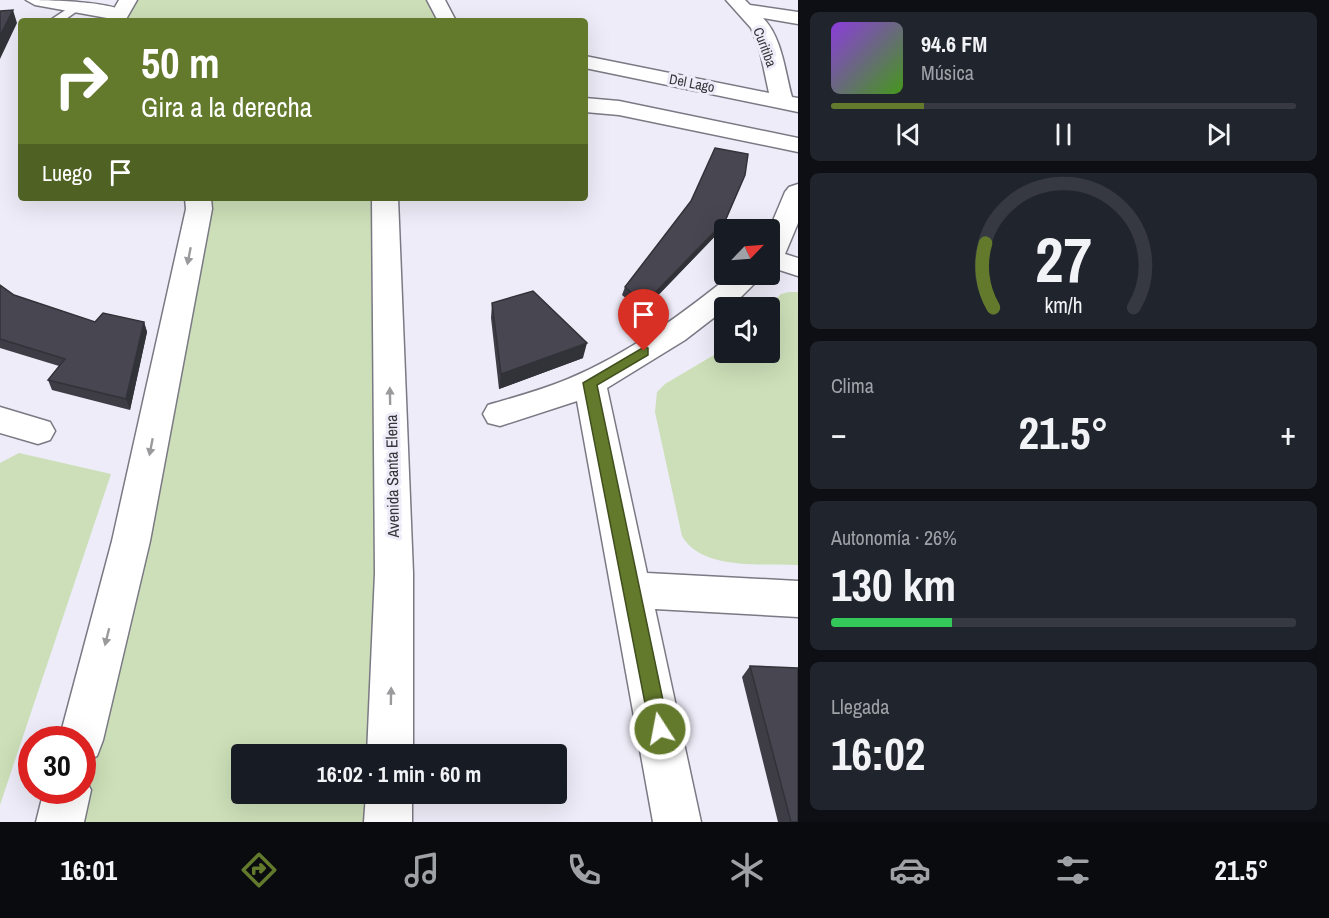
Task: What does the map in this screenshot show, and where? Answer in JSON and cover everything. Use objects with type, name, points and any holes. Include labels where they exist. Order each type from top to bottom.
[{"type":"street","points":[[35,0],[121,12]]},
{"type":"street","points":[[436,0],[445,18]]},
{"type":"street","points":[[740,5],[798,18]]},
{"type":"street","name":"Curitiba","points":[[740,5],[760,26],[790,103]]},
{"type":"street","name":"Del Lago","points":[[588,63],[790,103]]},
{"type":"street","points":[[588,105],[619,108],[798,145]]},
{"type":"street","points":[[780,234],[798,192]]},
{"type":"street","points":[[85,726],[132,541],[199,209],[198,201]]},
{"type":"street","name":"Avenida Santa Elena","points":[[385,201],[394,573],[390,744]]},
{"type":"street","points":[[780,261],[798,267]]},
{"type":"street","points":[[500,414],[590,383],[644,351],[719,300],[737,285]]},
{"type":"street","points":[[590,383],[633,590],[677,822]]},
{"type":"street","points":[[0,420],[38,431]]},
{"type":"street","points":[[633,590],[798,599]]},
{"type":"street","points":[[60,822],[64,804]]},
{"type":"street","points":[[388,822],[389,804]]},
{"type":"lane","points":[[60,18],[77,7]]},
{"type":"green space","points":[[128,0],[436,0],[445,18],[118,18]]},
{"type":"green space","points":[[197,201],[385,201],[394,573],[390,744],[231,744],[231,804],[389,804],[388,822],[60,822],[72,804],[96,804],[96,726],[85,726]]},
{"type":"green space","points":[[798,292],[798,565],[734,563],[718,560],[691,547],[682,536],[655,412],[657,392],[665,384],[714,355],[714,363],[780,363],[780,297],[778,297],[781,294]]},
{"type":"green space","points":[[19,453],[111,474],[26,726],[18,726],[18,751],[0,805],[0,463]]},
{"type":"building","points":[[13,10],[0,36],[0,11]]},
{"type":"building","points":[[715,148],[748,154],[745,175],[726,219],[714,219],[714,232],[644,304],[625,287],[691,201]]},
{"type":"building","points":[[0,285],[14,295],[95,322],[103,313],[144,322],[126,399],[48,380],[65,359],[0,339]]},
{"type":"building","points":[[533,291],[587,343],[501,374],[492,303]]},
{"type":"building","points":[[750,666],[798,668],[798,822],[791,822]]},
{"type":"route","points":[[644,351],[590,383],[660,729]]}]
